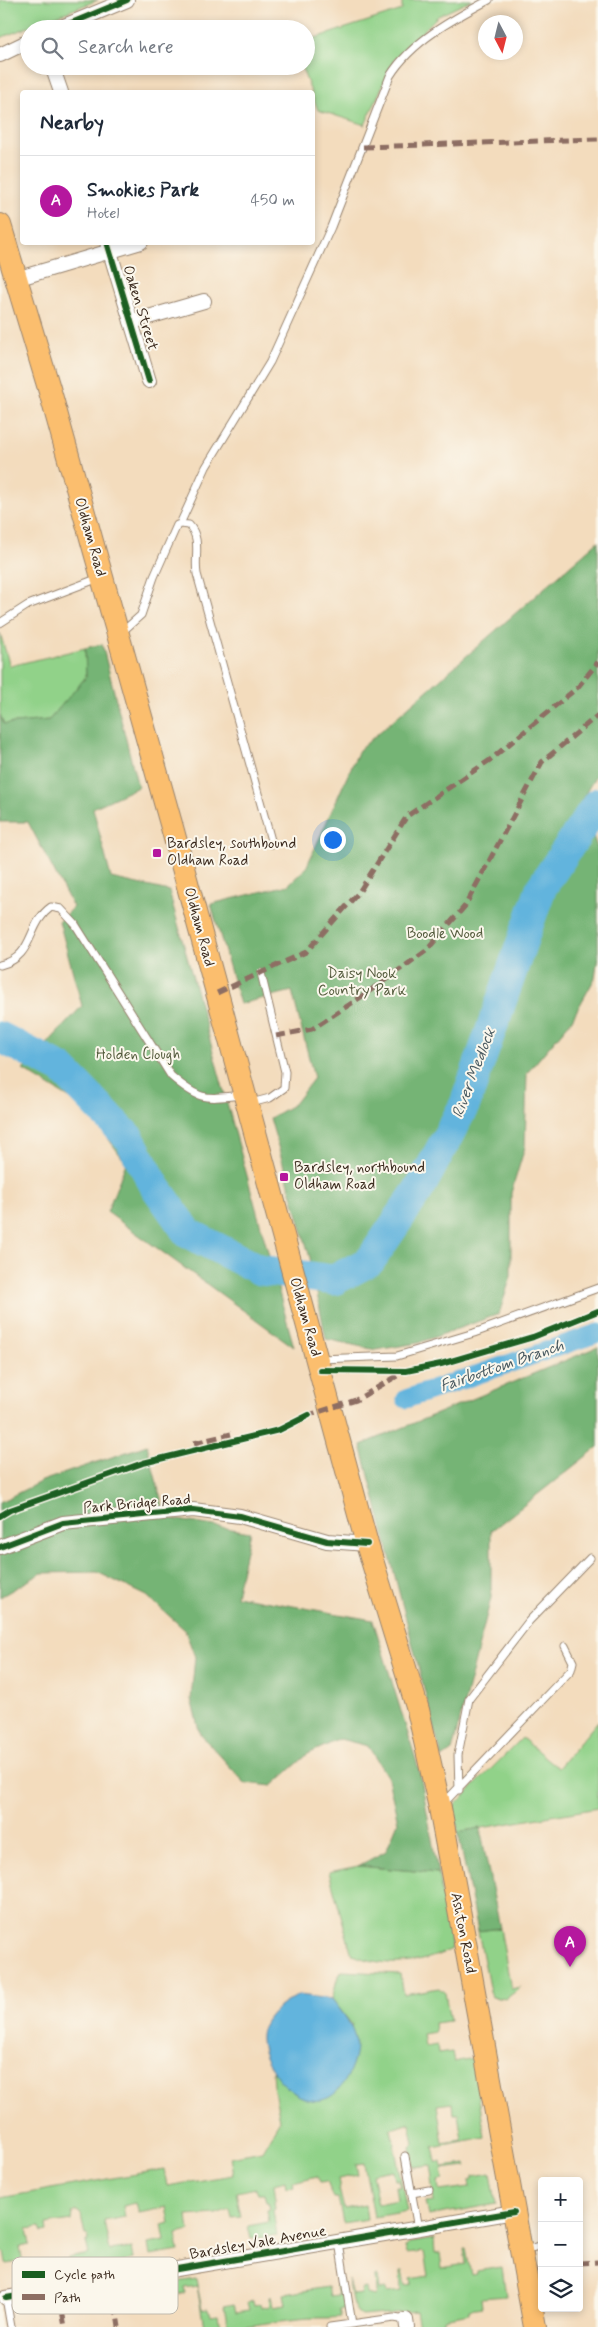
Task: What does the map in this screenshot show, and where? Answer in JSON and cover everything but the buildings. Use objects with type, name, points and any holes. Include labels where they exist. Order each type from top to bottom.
[{"type":"highway","name":"Oldham Road","points":[[0,225],[118,635],[310,1336],[326,1388],[367,1544]]},
{"type":"highway","name":"Ashton Road","points":[[367,1544],[418,1710],[440,1808],[514,2212],[532,2248],[535,2327]]},
{"type":"street","points":[[79,20],[127,0]]},
{"type":"street","points":[[0,55],[20,45]]},
{"type":"street","points":[[55,75],[60,90]]},
{"type":"street","points":[[16,279],[109,247],[121,245]]},
{"type":"street","name":"Oaken Street","points":[[109,247],[149,381]]},
{"type":"street","points":[[131,322],[204,302]]},
{"type":"street","name":"Park Bridge Road","points":[[0,1547],[64,1523],[193,1510],[240,1516],[327,1541],[367,1544]]},
{"type":"street","name":"Bardsley Vale Avenue","points":[[178,2269],[514,2212]]},
{"type":"street","name":"Bardsley Vale Avenue","points":[[6,2298],[12,2297]]},
{"type":"lane","points":[[118,635],[141,615],[173,532],[180,524],[206,467],[270,362],[330,228],[390,76],[396,67],[430,36],[489,0]]},
{"type":"lane","points":[[180,524],[190,526],[197,543],[197,574],[272,844]]},
{"type":"lane","points":[[0,622],[28,605],[101,578]]},
{"type":"lane","points":[[0,965],[11,962],[19,957],[42,913],[51,907],[61,909],[75,924],[171,1076],[190,1092],[210,1098],[270,1098],[284,1088],[285,1072],[261,973]]},
{"type":"lane","points":[[317,1359],[397,1356],[474,1333],[598,1288]]},
{"type":"lane","points":[[459,1790],[458,1755],[469,1699],[529,1621],[590,1558]]},
{"type":"lane","points":[[440,1808],[571,1670],[573,1662],[565,1646]]},
{"type":"lane","points":[[405,2156],[418,2229]]},
{"type":"lane","points":[[412,2193],[428,2190]]},
{"type":"lane","points":[[339,2242],[352,2324]]},
{"type":"lane","points":[[6,2298],[11,2327]]},
{"type":"lane","points":[[330,2327],[394,2318],[407,2323]]},
{"type":"green space","points":[[0,0],[98,0],[46,20],[20,20],[20,30],[0,38]]},
{"type":"green space","points":[[402,0],[472,0],[438,16],[394,60],[365,125],[318,110],[315,102],[315,90],[310,90],[304,75],[315,75],[315,38],[402,10]]},
{"type":"green space","name":"Boodle Wood","points":[[598,541],[598,772],[581,801],[598,850],[598,955],[595,978],[571,1021],[527,1073],[525,1147],[511,1193],[511,1276],[499,1314],[418,1343],[376,1350],[326,1339],[310,1258],[270,1118],[294,1104],[314,1078],[292,991],[240,1004],[211,904],[288,885],[306,868],[359,750]]},
{"type":"green space","points":[[0,633],[10,666],[85,648],[86,677],[49,720],[4,724],[0,715]]},
{"type":"green space","name":"Holden Clough","points":[[102,644],[138,787],[93,808],[111,878],[169,891],[294,1347],[107,1212],[126,1163],[87,1109],[23,1070],[82,1006],[59,921],[73,907],[28,822],[0,822],[0,715],[4,724],[49,720],[86,677],[85,648]]},
{"type":"green space","points":[[598,1347],[598,1447],[491,1531],[491,1598],[452,1751],[442,1758],[361,1445]]},
{"type":"green space","points":[[147,1445],[166,1518],[250,1532],[236,1596],[373,1620],[420,1773],[438,1873],[358,1866],[386,1851],[398,1822],[388,1778],[368,1746],[340,1739],[308,1754],[272,1786],[245,1783],[200,1734],[191,1699],[195,1657],[185,1630],[147,1596],[97,1572],[42,1573],[0,1597],[0,1502],[42,1481]]},
{"type":"green space","points":[[598,1721],[598,1808],[458,1832],[454,1806],[522,1738],[558,1768]]},
{"type":"green space","points":[[480,1828],[500,1928],[478,1931],[458,1832]]},
{"type":"green space","points":[[358,1866],[438,1873],[452,1949],[427,1959],[403,1963],[378,1962],[352,1955],[329,1872]]},
{"type":"green space","points":[[500,1928],[511,1989],[521,1987],[506,1999],[492,1997],[478,1931]]},
{"type":"green space","points":[[342,1971],[400,1974],[404,1994],[439,1988],[445,1993],[450,2021],[434,2023],[435,2032],[423,2034],[425,2047],[437,2045],[438,2054],[452,2052],[454,2062],[473,2058],[485,2137],[433,2147],[436,2162],[441,2162],[442,2167],[466,2164],[467,2166],[442,2169],[444,2180],[438,2181],[439,2191],[470,2187],[469,2180],[473,2179],[473,2176],[491,2173],[496,2204],[428,2216],[425,2202],[434,2201],[431,2165],[413,2167],[410,2147],[414,2143],[410,2123],[391,2129],[407,2211],[374,2217],[364,2163],[356,2164],[358,2175],[338,2179],[339,2189],[344,2209],[365,2205],[367,2219],[343,2223],[338,2198],[334,2198],[327,2181],[320,2182],[317,2176],[293,2182],[294,2187],[286,2188],[285,2181],[274,2184],[276,2200],[274,2201],[275,2209],[273,2210],[277,2235],[251,2239],[248,2226],[269,2222],[267,2210],[270,2209],[268,2202],[266,2202],[264,2193],[258,2193],[256,2188],[236,2192],[241,2217],[232,2218],[230,2209],[216,2214],[187,2216],[189,2231],[176,2234],[179,2251],[150,2256],[148,2244],[165,2241],[162,2225],[170,2223],[167,2207],[139,2213],[136,2203],[123,2206],[125,2217],[104,2221],[110,2251],[132,2248],[134,2257],[73,2257],[89,2254],[86,2242],[89,2241],[88,2235],[85,2235],[81,2215],[77,2212],[72,2213],[71,2221],[46,2225],[47,2231],[42,2232],[40,2227],[27,2229],[30,2245],[20,2247],[22,2257],[12,2257],[12,2263],[7,2264],[5,2252],[0,2253],[0,2198],[164,2169],[167,2186],[233,2175],[230,2157],[262,2151],[280,2120],[272,2071],[295,2094],[352,2025],[332,1999],[337,1979]],"holes":[[[452,2103],[453,2114],[458,2114],[462,2140],[443,2143],[437,2105]],[[393,2170],[395,2180],[399,2180],[400,2187],[396,2187],[398,2200],[378,2204],[372,2174]]]},
{"type":"green space","points":[[434,2239],[435,2254],[440,2253],[442,2268],[466,2264],[464,2249],[466,2249],[471,2275],[476,2274],[476,2271],[502,2267],[506,2296],[481,2298],[482,2307],[469,2309],[469,2313],[444,2318],[444,2322],[428,2324],[428,2327],[419,2327],[416,2311],[362,2316],[358,2313],[353,2305],[349,2280],[353,2295],[362,2294],[361,2289],[366,2288],[367,2294],[374,2296],[376,2293],[375,2276],[377,2276],[379,2290],[386,2289],[387,2293],[401,2291],[400,2271],[402,2271],[405,2286],[412,2284],[411,2279],[428,2276],[424,2252],[407,2254],[405,2247],[409,2243]]},
{"type":"green space","points":[[196,2279],[202,2309],[209,2308],[211,2316],[218,2315],[220,2327],[204,2327],[197,2286],[184,2288],[185,2293],[178,2294],[178,2282]]},
{"type":"green space","points":[[342,2284],[346,2308],[339,2310],[341,2317],[303,2318],[228,2327],[224,2306],[234,2304],[236,2312],[249,2310],[247,2302],[253,2300],[254,2305],[260,2304],[261,2308],[270,2306],[269,2297],[271,2296],[273,2306],[286,2304],[284,2294],[328,2287],[330,2296],[338,2295],[336,2285]]},
{"type":"water","points":[[299,1995],[332,1999],[350,2024],[355,2040],[356,2049],[350,2071],[337,2092],[321,2100],[305,2098],[289,2089],[276,2075],[266,2058],[261,2041],[263,2027],[270,2016],[283,2004]]},
{"type":"waterway","name":"River Medlock","points":[[0,1037],[62,1069],[129,1138],[155,1186],[188,1233],[260,1270],[334,1280],[370,1261],[421,1186],[465,1104],[541,888],[598,803]]},
{"type":"waterway","name":"Fairbottom Branch","points":[[406,1399],[598,1333]]},
{"type":"marked path","points":[[363,147],[598,139]]},
{"type":"marked path","points":[[217,993],[306,952],[359,892],[407,816],[490,760],[578,687],[598,662]]},
{"type":"marked path","points":[[276,1036],[312,1029],[426,951],[465,906],[542,762],[598,715]]},
{"type":"marked path","points":[[306,1416],[356,1400],[404,1372]]},
{"type":"marked path","points":[[194,1443],[231,1434]]},
{"type":"marked path","points":[[583,2263],[598,2262]]},
{"type":"marked path","points":[[63,2314],[65,2327]]},
{"type":"marked path","points":[[117,2314],[119,2327]]},
{"type":"cycle path","points":[[79,20],[127,0]]},
{"type":"cycle path","points":[[108,245],[149,381]]},
{"type":"cycle path","points":[[320,1370],[406,1371],[441,1364],[533,1337],[598,1311]]},
{"type":"cycle path","points":[[0,1516],[10,1510],[143,1463],[279,1430],[309,1415]]},
{"type":"cycle path","points":[[0,1547],[63,1523],[193,1510],[240,1516],[327,1541],[367,1544]]},
{"type":"cycle path","points":[[178,2269],[514,2212]]},
{"type":"cycle path","points":[[6,2298],[12,2297]]},
{"type":"place","name":"Bardsley, southbound Oldham Road","points":[[157,853]]},
{"type":"place","name":"Bardsley, northbound Oldham Road","points":[[284,1177]]},
{"type":"place","name":"Smokies Park","points":[[570,1967]]},
{"type":"park label","name":"Daisy Nook Country Park","points":[[362,982]]}]
